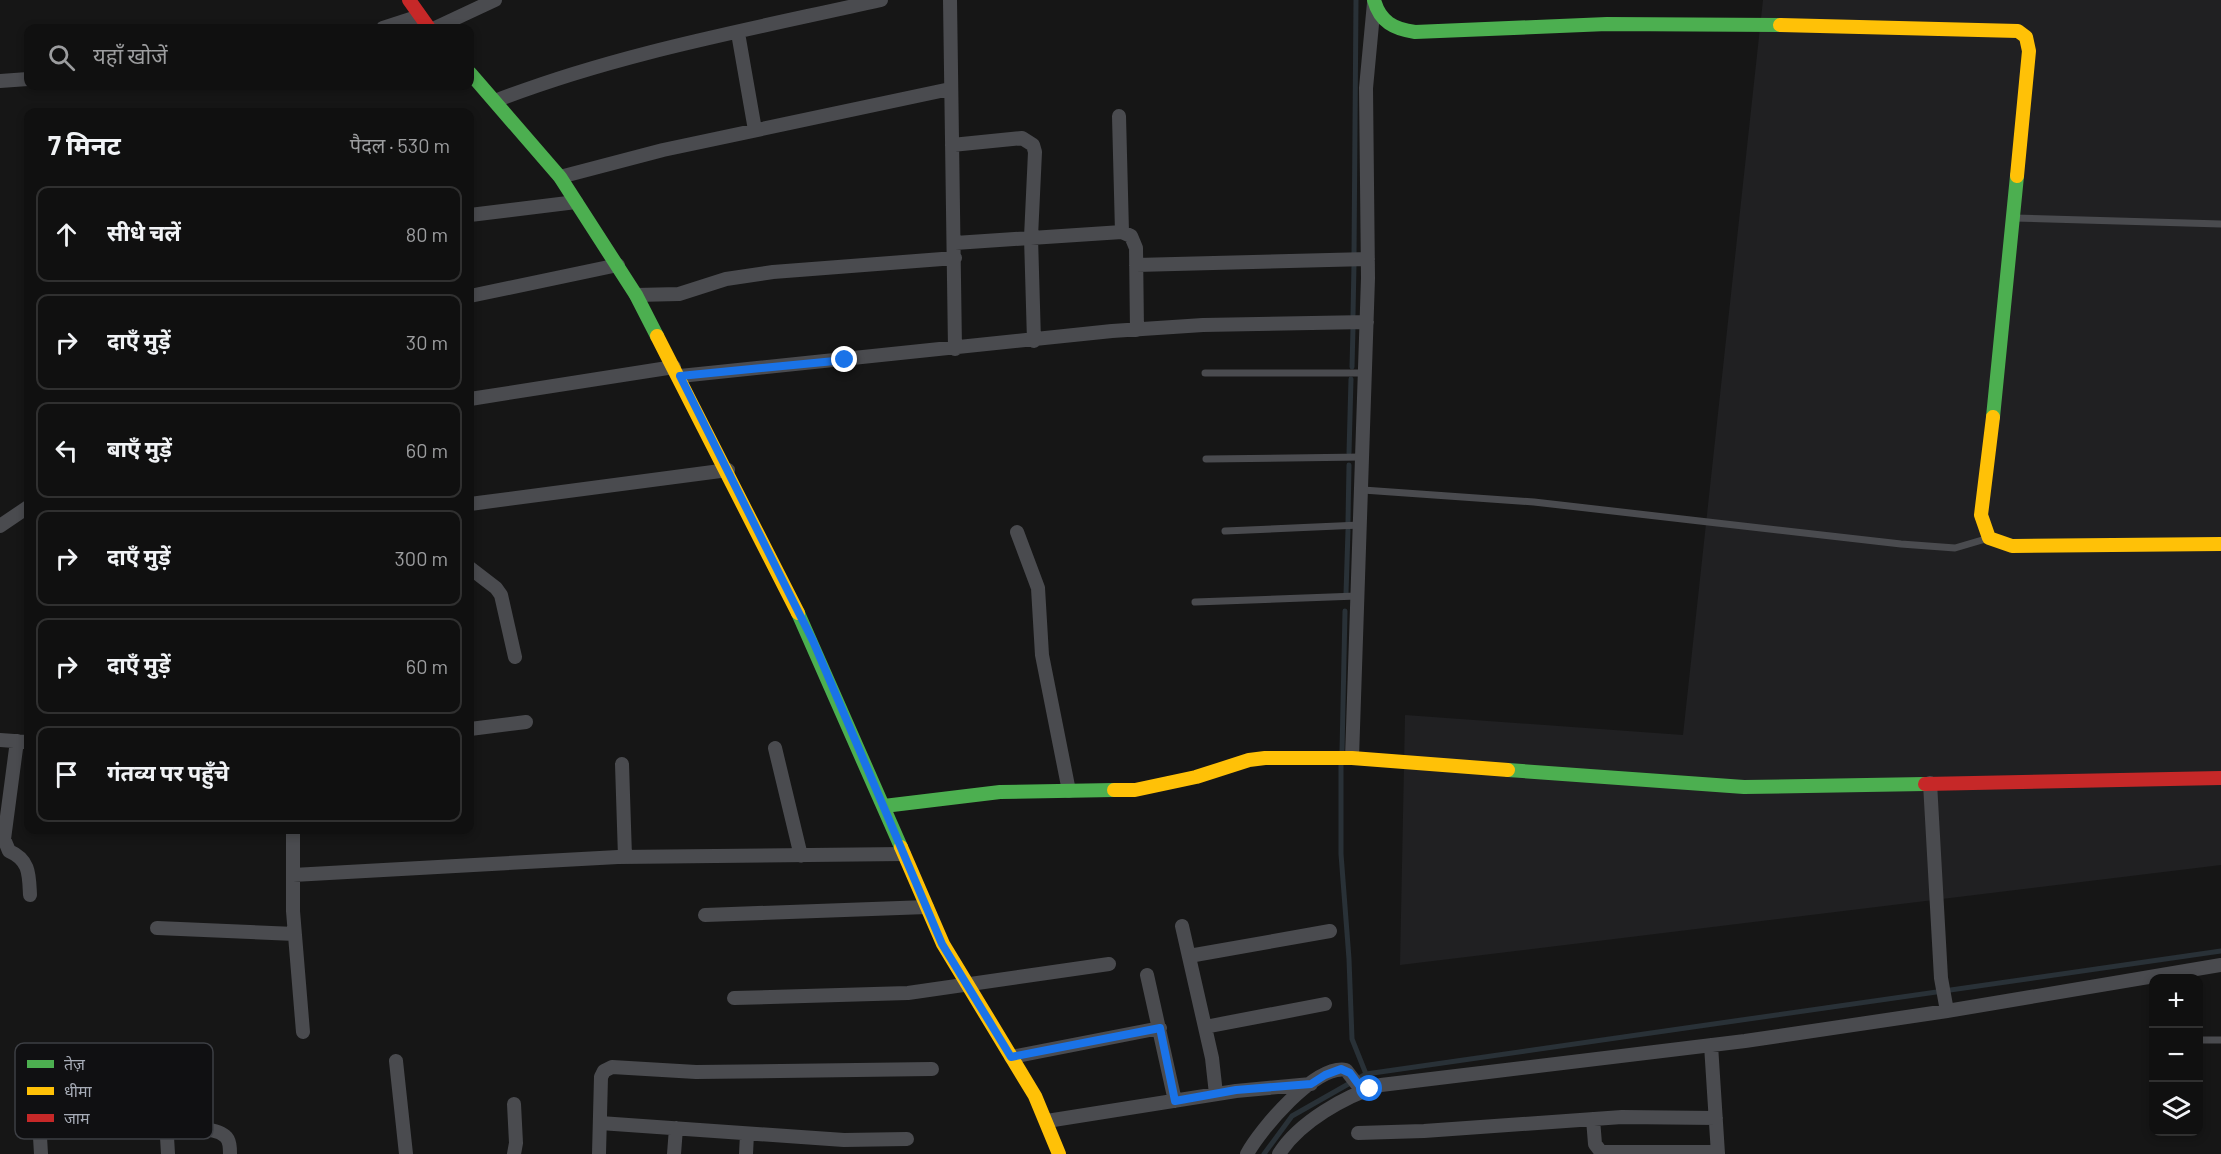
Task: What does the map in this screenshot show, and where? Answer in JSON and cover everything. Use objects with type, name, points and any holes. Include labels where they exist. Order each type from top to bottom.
[{"type":"street","points":[[409,0],[426,24]]},
{"type":"street","points":[[444,24],[495,0]]},
{"type":"street","points":[[495,101],[575,75],[738,33],[881,0]]},
{"type":"street","points":[[950,0],[955,349]]},
{"type":"street","points":[[1374,2],[1379,16],[1387,24],[1399,30],[1415,32],[1606,24],[1831,25],[2018,31],[2029,43],[2029,51],[2014,218],[1981,515],[1983,527],[1989,538],[2012,546],[2221,544]]},
{"type":"street","points":[[1352,758],[1367,322],[1366,88],[1374,2]]},
{"type":"street","points":[[395,24],[420,16]]},
{"type":"street","points":[[738,33],[755,130]]},
{"type":"street","points":[[474,77],[560,177],[636,295],[728,470],[813,641],[942,944],[1047,1121],[1059,1154]]},
{"type":"street","points":[[0,81],[24,78]]},
{"type":"street","points":[[560,177],[663,150],[950,89]]},
{"type":"street","points":[[1119,116],[1122,232]]},
{"type":"street","points":[[952,145],[1022,138],[1033,145],[1031,237],[1034,340]]},
{"type":"street","points":[[474,215],[576,202]]},
{"type":"street","points":[[955,243],[1122,232],[1134,241],[1137,330]]},
{"type":"street","points":[[636,295],[679,294],[726,279],[773,272],[955,258]]},
{"type":"street","points":[[1136,265],[1368,259]]},
{"type":"street","points":[[474,295],[618,265]]},
{"type":"street","points":[[474,398],[677,372],[955,349],[1137,330],[1367,322]]},
{"type":"street","points":[[474,503],[728,470]]},
{"type":"street","points":[[0,526],[24,510]]},
{"type":"street","points":[[1017,532],[1038,588],[1042,656],[1069,791]]},
{"type":"street","points":[[474,571],[496,588],[501,596],[515,657]]},
{"type":"street","points":[[474,728],[526,722]]},
{"type":"street","points":[[0,740],[23,741],[4,839],[9,851],[27,865],[30,895]]},
{"type":"street","points":[[775,748],[801,856]]},
{"type":"street","points":[[884,806],[957,795],[1134,790],[1196,777],[1249,760],[1352,758],[1744,787],[2221,778]]},
{"type":"street","points":[[622,764],[625,857]]},
{"type":"street","points":[[1930,783],[1941,978],[1946,1006]]},
{"type":"street","points":[[293,834],[295,934],[303,1032]]},
{"type":"street","points":[[293,875],[625,857],[904,854]]},
{"type":"street","points":[[705,915],[927,907]]},
{"type":"street","points":[[1182,926],[1212,1058],[1215,1094]]},
{"type":"street","points":[[157,928],[295,934]]},
{"type":"street","points":[[1189,956],[1330,931]]},
{"type":"street","points":[[734,998],[908,993],[1109,964]]},
{"type":"street","points":[[1279,1154],[1300,1129],[1361,1089],[1711,1045],[1946,1006],[2221,965]]},
{"type":"street","points":[[1147,975],[1175,1101]]},
{"type":"street","points":[[1205,1027],[1325,1004]]},
{"type":"street","points":[[1011,1057],[1160,1028]]},
{"type":"street","points":[[1593,1119],[1595,1144],[1601,1152],[1718,1153],[1711,1045]]},
{"type":"street","points":[[396,1062],[406,1154]]},
{"type":"street","points":[[599,1154],[601,1077],[604,1071],[612,1067],[696,1072],[932,1070]]},
{"type":"street","points":[[1246,1154],[1273,1117],[1311,1084],[1335,1070],[1350,1073],[1361,1089]]},
{"type":"street","points":[[1047,1121],[1215,1094],[1311,1084]]},
{"type":"street","points":[[514,1104],[516,1143],[514,1154]]},
{"type":"street","points":[[1358,1133],[1424,1131],[1593,1119],[1716,1118]]},
{"type":"street","points":[[600,1123],[828,1139],[894,1141],[907,1138]]},
{"type":"street","points":[[674,1154],[676,1128]]},
{"type":"street","points":[[213,1131],[224,1135],[228,1140],[230,1154]]},
{"type":"street","points":[[746,1154],[747,1134]]},
{"type":"street","points":[[41,1139],[42,1154]]},
{"type":"street","points":[[167,1139],[168,1154]]},
{"type":"street","points":[[827,1154],[828,1139]]},
{"type":"lane","points":[[2014,218],[2221,224]]},
{"type":"lane","points":[[1205,373],[1365,373]]},
{"type":"lane","points":[[1206,459],[1363,458]]},
{"type":"lane","points":[[1363,490],[1534,502],[1901,544],[1955,548],[1989,538]]},
{"type":"lane","points":[[1226,531],[1360,525]]},
{"type":"lane","points":[[1195,602],[1357,596]]},
{"type":"lane","points":[[2203,1040],[2221,1040]]},
{"type":"shaded area","points":[[1763,0],[2221,0],[2221,865],[1400,965],[1405,715],[1683,735]]},
{"type":"waterway","points":[[1354,256],[1356,0]]},
{"type":"waterway","points":[[1353,315],[1354,264]]},
{"type":"waterway","points":[[1352,367],[1353,328]]},
{"type":"waterway","points":[[1349,453],[1351,379]]},
{"type":"waterway","points":[[1348,522],[1349,465]]},
{"type":"waterway","points":[[1346,594],[1348,530]]},
{"type":"waterway","points":[[1342,752],[1345,611]]},
{"type":"waterway","points":[[1341,765],[1341,854],[1352,1039],[1366,1074]]},
{"type":"waterway","points":[[1264,1154],[1292,1116],[1366,1074],[2221,951]]},
{"type":"traffic: fast","points":[[1374,0],[1380,14],[1389,23],[1415,32],[1607,24],[1780,25]]},
{"type":"traffic: fast","points":[[474,78],[560,177],[636,295],[657,336]]},
{"type":"traffic: fast","points":[[1993,417],[2017,176]]},
{"type":"traffic: fast","points":[[798,613],[901,847]]},
{"type":"traffic: fast","points":[[1508,770],[1744,787],[1925,784]]},
{"type":"traffic: fast","points":[[884,806],[1000,792],[1114,790]]},
{"type":"traffic: slow","points":[[1780,25],[2018,31],[2026,37],[2029,51],[2017,176]]},
{"type":"traffic: slow","points":[[657,336],[798,613]]},
{"type":"traffic: slow","points":[[1993,417],[1981,515],[1989,538],[2012,546],[2221,544]]},
{"type":"traffic: slow","points":[[1114,790],[1135,790],[1196,777],[1249,760],[1265,758],[1352,758],[1508,770]]},
{"type":"traffic: slow","points":[[901,847],[943,944],[1035,1096],[1059,1154]]},
{"type":"traffic: jam","points":[[409,0],[426,24]]},
{"type":"traffic: jam","points":[[1925,784],[2221,778]]},
{"type":"route","points":[[845,360],[680,376],[813,641],[942,944],[1011,1057],[1094,1039],[1160,1028],[1175,1101],[1236,1090],[1311,1084],[1341,1069],[1350,1073],[1364,1092],[1370,1089]]}]
